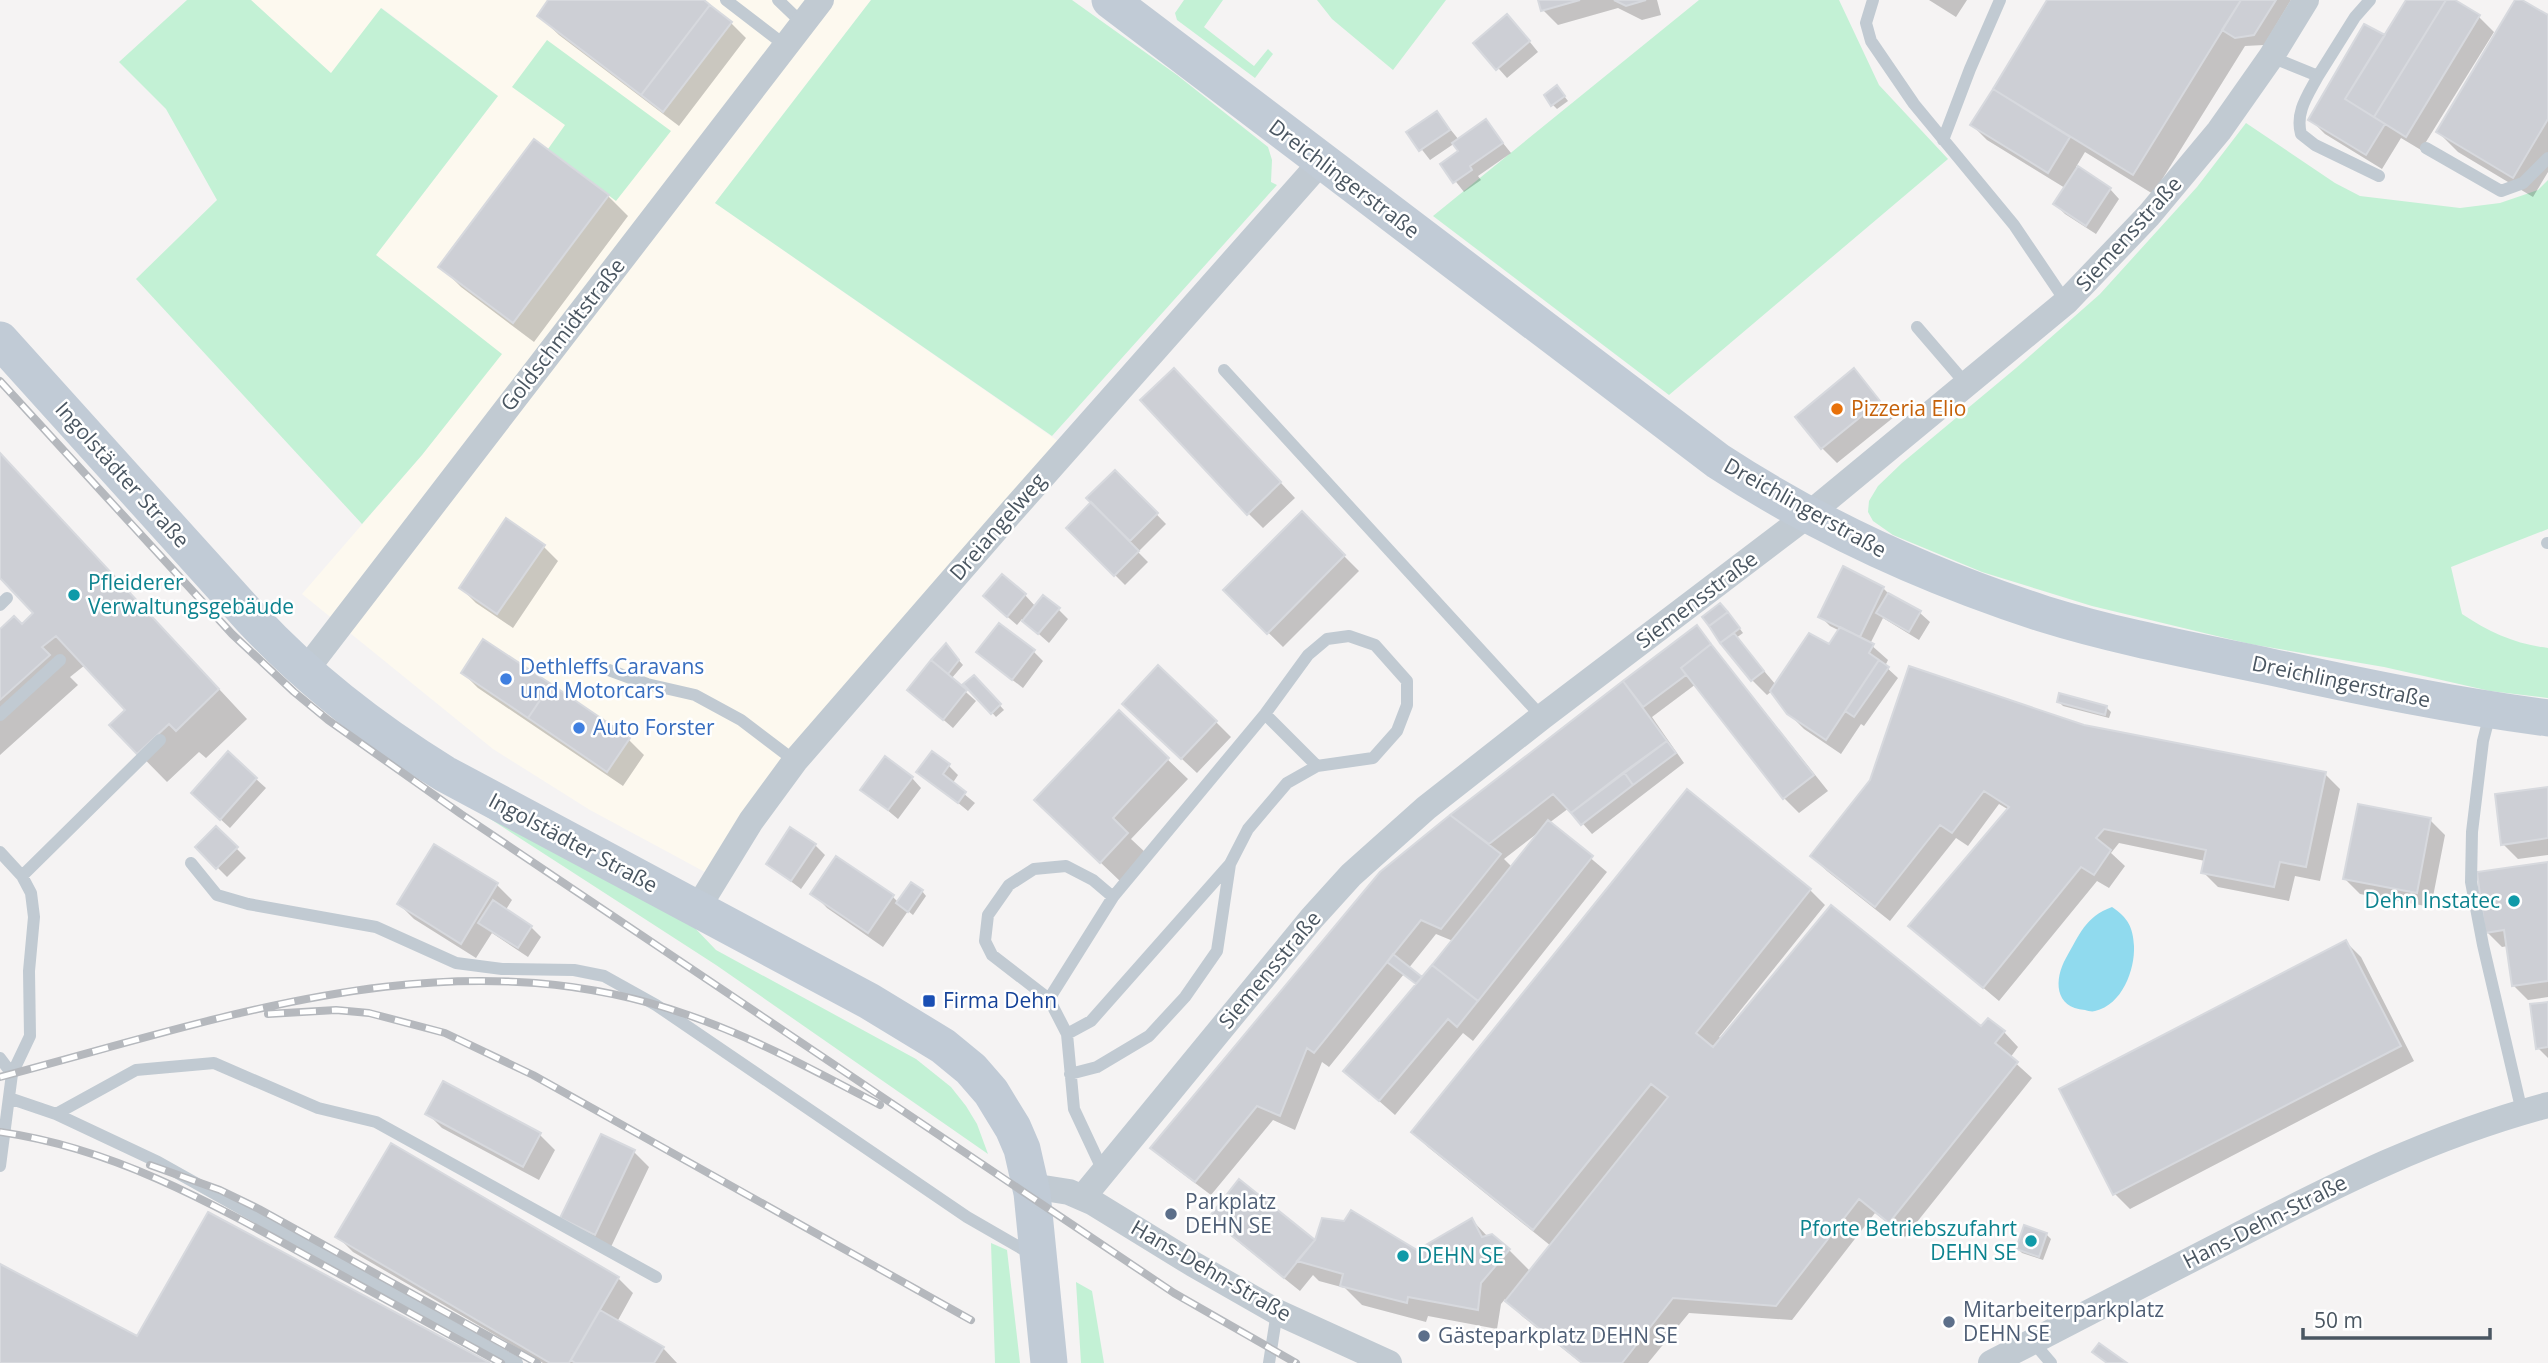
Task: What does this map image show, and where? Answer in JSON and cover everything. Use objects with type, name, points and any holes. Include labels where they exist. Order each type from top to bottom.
[{"type":"street","name":"Goldschmidtstraße","points":[[305,671],[821,0]]},
{"type":"street","name":"Dreichlingerstraße","points":[[1110,0],[1718,461],[1762,490],[1808,515],[1954,582],[2045,614],[2128,637],[2435,702],[2548,719]]},
{"type":"street","name":"Siemensstraße","points":[[1083,1197],[1312,918],[1351,875],[1426,808],[1542,716],[1808,515],[2066,302],[2116,251],[2219,131],[2271,57],[2306,0]]},
{"type":"street","name":"Dreiangelweg","points":[[697,909],[751,821],[795,761],[1321,162]]},
{"type":"street","name":"Ingolstädter Straße","points":[[0,340],[252,619],[305,671],[403,747],[445,774],[895,1016],[957,1057],[991,1092],[1013,1128],[1022,1149],[1031,1186],[1049,1363]]},
{"type":"street","name":"Hans-Dehn-Straße","points":[[1992,1363],[2402,1154],[2467,1129],[2548,1105]]},
{"type":"street","name":"Hans-Dehn-Straße","points":[[1031,1186],[1083,1197],[1193,1265],[1277,1312],[1389,1363]]},
{"type":"lane","points":[[726,0],[786,46]]},
{"type":"lane","points":[[778,0],[803,24]]},
{"type":"lane","points":[[1873,0],[1866,23],[1871,41],[1914,104],[2014,225],[2066,302]]},
{"type":"lane","points":[[1943,140],[2000,0]]},
{"type":"lane","points":[[2370,0],[2355,17],[2318,76],[2298,122],[2301,134],[2315,145],[2379,176]]},
{"type":"lane","points":[[2271,57],[2318,76]]},
{"type":"lane","points":[[2426,148],[2501,191],[2523,183],[2548,158]]},
{"type":"lane","points":[[1917,327],[1966,384]]},
{"type":"lane","points":[[1224,370],[1542,716]]},
{"type":"lane","points":[[1049,999],[1112,897],[1265,714],[1308,655],[1328,639],[1349,636],[1375,645],[1407,681],[1407,705],[1397,732],[1373,758],[1317,766],[1287,783],[1248,829],[1230,864],[1091,1021],[1067,1034]]},
{"type":"lane","points":[[0,715],[60,660]]},
{"type":"lane","points":[[606,669],[647,684],[695,695],[741,720],[795,761]]},
{"type":"lane","points":[[2491,710],[2483,741],[2472,832],[2471,882],[2522,1112]]},
{"type":"lane","points":[[1265,714],[1317,766]]},
{"type":"lane","points":[[22,876],[160,740]]},
{"type":"lane","points":[[0,852],[22,876],[31,893],[34,917],[29,971],[30,1036],[12,1074],[0,1166]]},
{"type":"lane","points":[[191,863],[217,895],[248,904],[376,927],[456,963],[502,969],[574,970],[604,976],[656,1005],[967,1217],[1039,1259]]},
{"type":"lane","points":[[1070,1074],[1097,1067],[1149,1036],[1185,998],[1217,951],[1230,864]]},
{"type":"lane","points":[[1104,1171],[1074,1109],[1067,1034],[1049,999],[992,955],[985,941],[988,915],[1009,886],[1034,869],[1066,866],[1093,880],[1112,897]]},
{"type":"lane","points":[[0,1058],[12,1074]]},
{"type":"lane","points":[[56,1114],[136,1070],[214,1063],[318,1108],[376,1122],[656,1277]]},
{"type":"lane","points":[[9,1098],[56,1114],[158,1162],[517,1363]]},
{"type":"lane","points":[[1269,1363],[1277,1312]]},
{"type":"lane","points":[[2033,1342],[2051,1363]]},
{"type":"shaded area","points":[[251,0],[871,0],[715,203],[1068,448],[716,878],[590,810],[493,749],[302,594],[422,455],[501,354],[376,255],[498,96],[382,8],[331,74]]},
{"type":"green space","points":[[187,0],[251,0],[331,73],[381,8],[498,96],[376,255],[502,354],[422,455],[362,524],[136,279],[217,200],[166,109],[119,62]]},
{"type":"green space","points":[[871,0],[1072,0],[1177,75],[1268,147],[1272,160],[1271,182],[1277,185],[1052,436],[715,203]]},
{"type":"green space","points":[[1184,0],[1223,0],[1204,27],[1254,66],[1268,49],[1273,54],[1255,78],[1177,20],[1175,13]]},
{"type":"green space","points":[[1317,0],[1446,0],[1393,70],[1332,19]]},
{"type":"green space","points":[[1699,0],[1839,0],[1879,85],[1948,159],[1669,395],[1433,216]]},
{"type":"green space","points":[[547,40],[671,131],[616,201],[548,149],[565,125],[512,87]]},
{"type":"green space","points":[[2246,123],[2335,183],[2360,196],[2460,208],[2500,203],[2538,190],[2548,180],[2548,529],[2451,567],[2462,614],[2503,636],[2524,644],[2548,648],[2548,698],[2490,691],[2384,667],[2250,644],[2092,606],[1982,572],[1893,535],[1873,521],[1868,512],[1869,501],[1878,486],[1902,463],[2100,294],[2197,187]]},
{"type":"green space","points":[[461,800],[692,925],[716,950],[916,1059],[951,1087],[966,1106],[977,1124],[988,1154],[716,965]]},
{"type":"green space","points":[[991,1243],[1007,1250],[1020,1363],[995,1363]]},
{"type":"green space","points":[[1076,1282],[1092,1291],[1104,1363],[1081,1363]]},
{"type":"water","points":[[2112,907],[2126,919],[2132,933],[2134,955],[2129,976],[2113,1002],[2093,1011],[2075,1008],[2067,1004],[2059,991],[2062,966],[2089,921]]},
{"type":"building","points":[[548,0],[704,0],[710,5],[641,95],[537,16]]},
{"type":"building","points":[[1538,0],[1580,0],[1541,11]]},
{"type":"building","points":[[1614,0],[1646,0],[1626,6]]},
{"type":"building","points":[[2047,0],[2241,0],[2133,175],[1993,89]]},
{"type":"building","points":[[2241,0],[2276,0],[2254,35],[2235,38],[2222,30]]},
{"type":"building","points":[[2406,0],[2446,0],[2374,117],[2345,99]]},
{"type":"building","points":[[2446,0],[2455,0],[2480,15],[2406,137],[2374,117]]},
{"type":"building","points":[[2515,0],[2522,0],[2548,15],[2548,119],[2513,178],[2436,132]]},
{"type":"building","points":[[710,5],[732,22],[663,112],[641,95]]},
{"type":"building","points":[[1507,14],[1530,41],[1496,70],[1473,43]]},
{"type":"building","points":[[2364,24],[2385,35],[2345,99],[2385,124],[2366,155],[2308,120]]},
{"type":"building","points":[[1557,85],[1565,96],[1551,106],[1544,95]]},
{"type":"building","points":[[1993,89],[2070,137],[2048,173],[1970,125]]},
{"type":"building","points":[[1437,111],[1450,130],[1419,151],[1406,132]]},
{"type":"building","points":[[1486,119],[1503,143],[1470,166],[1472,170],[1453,183],[1440,164],[1458,151],[1452,143]]},
{"type":"building","points":[[534,139],[609,195],[513,323],[438,267]]},
{"type":"building","points":[[2078,166],[2111,188],[2086,226],[2053,204]]},
{"type":"building","points":[[1174,368],[1281,482],[1247,515],[1140,400]]},
{"type":"building","points":[[1854,368],[1880,401],[1821,449],[1795,417]]},
{"type":"building","name":"Pfleiderer Verwaltungsgebäude","points":[[0,453],[219,689],[176,731],[169,724],[137,754],[109,725],[125,710],[56,636],[42,647],[50,655],[0,700],[0,629],[14,616],[22,624],[33,613],[0,578]]},
{"type":"building","points":[[1115,470],[1158,513],[1130,541],[1086,498]]},
{"type":"building","points":[[1091,502],[1139,551],[1114,576],[1066,528]]},
{"type":"building","points":[[1302,511],[1345,555],[1267,634],[1223,590]]},
{"type":"building","points":[[506,518],[545,545],[497,614],[459,588]]},
{"type":"building","points":[[1843,566],[1884,587],[1860,637],[1818,617]]},
{"type":"building","points":[[1002,574],[1026,594],[1007,617],[983,596]]},
{"type":"building","points":[[1888,593],[1921,611],[1909,632],[1876,613]]},
{"type":"building","points":[[1043,595],[1060,608],[1038,634],[1022,621]]},
{"type":"building","points":[[1720,603],[1728,612],[1709,626],[1702,617]]},
{"type":"building","points":[[1728,612],[1740,628],[1720,643],[1709,626]]},
{"type":"building","points":[[999,623],[1035,650],[1012,680],[976,652]]},
{"type":"building","points":[[1697,625],[1711,644],[1681,668],[1686,675],[1643,707],[1623,681]]},
{"type":"building","points":[[1840,627],[1874,644],[1869,653],[1879,660],[1826,740],[1787,714],[1770,691],[1809,633],[1829,644]]},
{"type":"building","points":[[1734,633],[1764,671],[1751,681],[1720,643]]},
{"type":"building","name":"Dethleffs Caravans und Motorcars","points":[[483,639],[551,684],[528,718],[461,673]]},
{"type":"building","points":[[946,643],[959,660],[948,674],[931,660]]},
{"type":"building","points":[[1711,644],[1814,775],[1783,799],[1681,668]]},
{"type":"building","points":[[931,660],[967,690],[943,720],[907,690]]},
{"type":"building","points":[[1879,660],[1889,667],[1854,717],[1845,711]]},
{"type":"building","points":[[1158,665],[1217,721],[1181,759],[1122,704]]},
{"type":"building","points":[[1909,666],[2084,725],[2326,772],[2306,867],[2280,862],[2274,887],[2201,873],[2206,850],[2104,829],[2096,838],[2111,850],[2094,875],[2081,867],[1983,988],[1908,926],[2009,807],[1984,791],[1952,833],[1940,825],[1875,907],[1810,856],[1870,780]]},
{"type":"building","points":[[974,675],[1001,704],[991,714],[963,684]]},
{"type":"building","points":[[1623,681],[1667,741],[1571,813],[1553,794],[1489,844],[1450,815]]},
{"type":"building","name":"Auto Forster","points":[[551,684],[630,738],[607,772],[528,718]]},
{"type":"building","points":[[2059,693],[2107,706],[2105,715],[2057,702]]},
{"type":"building","points":[[1119,710],[1169,758],[1113,818],[1128,833],[1100,863],[1034,800]]},
{"type":"building","points":[[1667,741],[1676,753],[1633,785],[1624,772]]},
{"type":"building","points":[[228,751],[257,778],[220,820],[191,793]]},
{"type":"building","points":[[932,751],[950,764],[943,774],[966,792],[958,803],[916,772]]},
{"type":"building","points":[[885,756],[913,777],[888,810],[860,790]]},
{"type":"building","points":[[1624,772],[1633,785],[1581,825],[1571,813]]},
{"type":"building","points":[[2548,787],[2548,838],[2501,845],[2495,794]]},
{"type":"building","points":[[1687,789],[1811,889],[1696,1033],[1713,1047],[1831,905],[1981,1026],[1988,1018],[2005,1031],[1995,1043],[2018,1062],[1889,1223],[1859,1199],[1776,1306],[1673,1298],[1622,1363],[1582,1363],[1505,1301],[1668,1097],[1651,1084],[1533,1230],[1411,1132]]},
{"type":"building","points":[[2358,804],[2431,818],[2417,893],[2343,879]]},
{"type":"building","points":[[1450,815],[1501,854],[1441,929],[1421,920],[1314,1053],[1307,1048],[1280,1116],[1257,1106],[1195,1182],[1150,1148],[1380,872]]},
{"type":"building","points":[[1548,820],[1593,856],[1478,1001],[1432,965]]},
{"type":"building","points":[[216,826],[238,847],[216,869],[195,847]]},
{"type":"building","points":[[790,827],[816,844],[791,881],[766,864]]},
{"type":"building","points":[[434,844],[498,883],[461,944],[397,904]]},
{"type":"building","points":[[836,856],[894,895],[868,933],[810,894]]},
{"type":"building","name":"Dehn Instatec","points":[[2548,862],[2548,981],[2512,986],[2504,930],[2485,933],[2477,872]]},
{"type":"building","points":[[911,882],[923,890],[908,912],[896,903]]},
{"type":"building","points":[[493,900],[532,926],[518,948],[478,923]]},
{"type":"building","points":[[2346,940],[2401,1046],[2113,1195],[2059,1089]]},
{"type":"building","points":[[1393,954],[1422,977],[1416,984],[1387,962]]},
{"type":"building","points":[[1432,965],[1478,1001],[1457,1027],[1448,1019],[1379,1101],[1343,1071]]},
{"type":"building","points":[[2548,1002],[2548,1047],[2536,1049],[2530,1004]]},
{"type":"building","points":[[443,1081],[541,1133],[523,1167],[425,1114]]},
{"type":"building","points":[[601,1134],[635,1150],[595,1235],[560,1218]]},
{"type":"building","points":[[391,1143],[619,1277],[569,1363],[550,1363],[335,1237]]},
{"type":"building","points":[[1239,1179],[1315,1240],[1284,1278],[1209,1217]]},
{"type":"building","name":"DEHN SE","points":[[1351,1210],[1417,1250],[1472,1218],[1482,1237],[1492,1234],[1510,1249],[1481,1283],[1478,1310],[1408,1297],[1407,1303],[1340,1286],[1343,1274],[1297,1261],[1315,1240],[1322,1218],[1344,1221]]},
{"type":"building","points":[[208,1212],[490,1363],[0,1363],[0,1264],[137,1336]]},
{"type":"building","name":"Pforte Betriebszufahrt DEHN SE","points":[[2024,1225],[2047,1233],[2039,1257],[2016,1249]]},
{"type":"building","points":[[600,1310],[664,1347],[654,1363],[575,1363],[571,1360]]},
{"type":"building","points":[[2099,1343],[2127,1363],[2107,1363],[2092,1352]]},
{"type":"railway","points":[[0,381],[232,634],[328,720],[461,814],[1174,1293],[1296,1363]]},
{"type":"railway","points":[[0,1077],[256,1009],[341,993],[427,983],[513,982],[600,992],[688,1015],[762,1045],[880,1105]]},
{"type":"railway","points":[[268,1014],[336,1010],[369,1013],[445,1033],[533,1075],[971,1320]]},
{"type":"railway","points":[[0,1132],[81,1150],[158,1179],[232,1215],[501,1363]]},
{"type":"railway","points":[[150,1165],[220,1190],[259,1209],[537,1363]]},
{"type":"place","name":"Pizzeria Elio","points":[[1837,409]]},
{"type":"place","name":"Pfleiderer Verwaltungsgebäude","points":[[74,595]]},
{"type":"place","name":"Dethleffs Caravans und Motorcars","points":[[506,679]]},
{"type":"place","name":"Auto Forster","points":[[579,728]]},
{"type":"place","name":"Dehn Instatec","points":[[2514,901]]},
{"type":"place","name":"Firma Dehn","points":[[929,1001]]},
{"type":"place","name":"Parkplatz DEHN SE","points":[[1171,1214]]},
{"type":"place","name":"Pforte Betriebszufahrt DEHN SE","points":[[2031,1241]]},
{"type":"place","name":"DEHN SE","points":[[1403,1256]]},
{"type":"place","name":"Mitarbeiterparkplatz DEHN SE","points":[[1949,1322]]},
{"type":"place","name":"Gästeparkplatz DEHN SE","points":[[1424,1336]]}]
